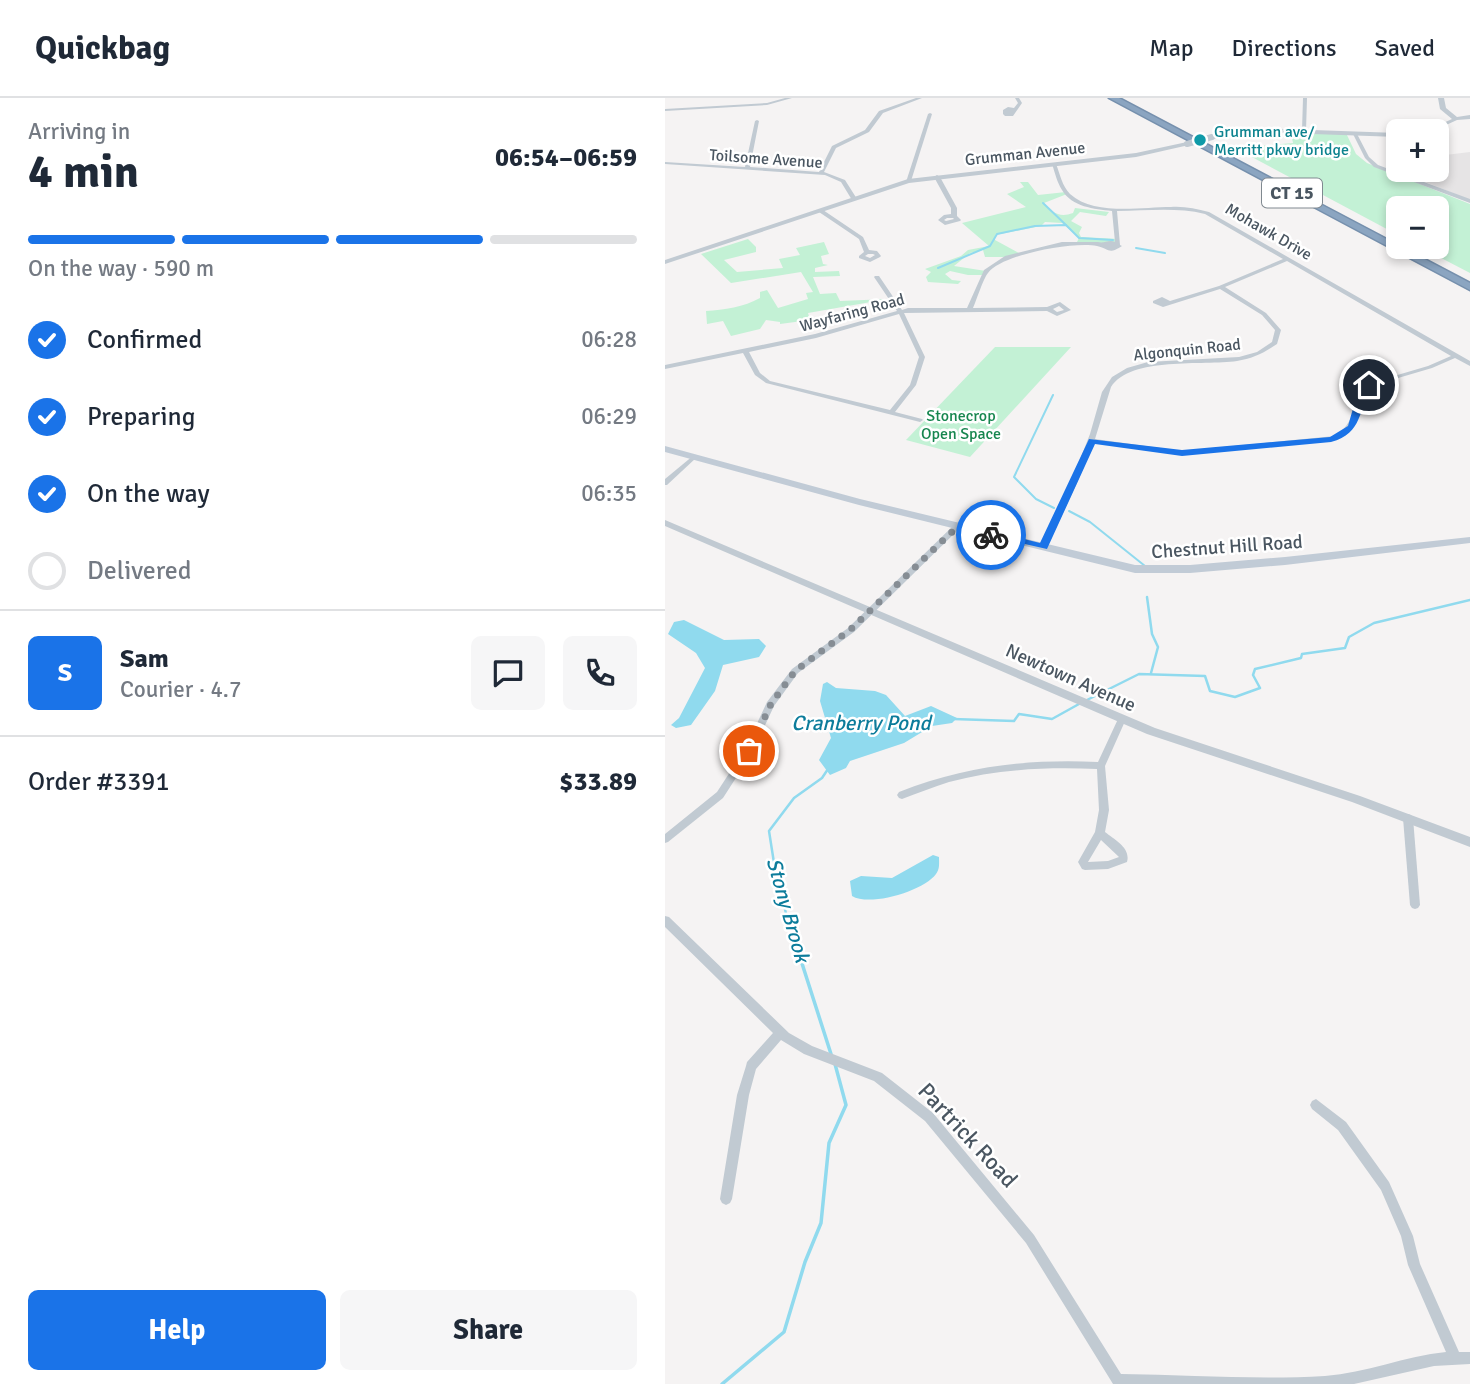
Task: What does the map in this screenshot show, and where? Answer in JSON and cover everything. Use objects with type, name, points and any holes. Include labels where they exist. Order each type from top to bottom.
[{"type":"highway","name":"CT 15","points":[[1113,98],[1470,287]]},
{"type":"highway","name":"CT 15","points":[[1124,98],[1386,236]]},
{"type":"highway","points":[[1430,259],[1470,280]]},
{"type":"main road","name":"Chestnut Hill Road","points":[[665,449],[1107,565],[1156,570],[1304,559],[1470,540]]},
{"type":"street","points":[[665,110],[767,104],[790,98]]},
{"type":"street","points":[[821,174],[834,147],[867,131],[881,112],[920,98]]},
{"type":"street","points":[[1014,111],[1020,103],[1017,98]]},
{"type":"street","points":[[1304,131],[1305,98]]},
{"type":"street","points":[[1441,98],[1443,109],[1456,119]]},
{"type":"street","points":[[908,181],[930,114]]},
{"type":"street","points":[[1449,122],[1470,117]]},
{"type":"street","points":[[747,168],[757,121]]},
{"type":"street","name":"Grumman Avenue","points":[[665,262],[908,181],[1136,155],[1248,131],[1386,134]]},
{"type":"street","points":[[1354,133],[1367,158],[1376,166],[1470,201]]},
{"type":"street","name":"Toilsome Avenue","points":[[665,163],[821,174],[841,179],[854,199]]},
{"type":"street","name":"Mohawk Drive","points":[[1054,163],[1070,197],[1085,204],[1114,209],[1202,210],[1470,364]]},
{"type":"street","points":[[937,177],[954,208],[954,216]]},
{"type":"street","points":[[970,308],[986,271],[998,261],[1050,245],[1103,245],[1111,250],[1118,248],[1114,209]]},
{"type":"street","points":[[821,211],[861,238],[867,252]]},
{"type":"street","points":[[1168,302],[1221,287],[1288,259]]},
{"type":"street","points":[[877,277],[901,312],[922,357],[913,385],[891,412]]},
{"type":"street","name":"Algonquin Road","points":[[1043,547],[1092,441],[1106,390],[1120,373],[1143,367],[1249,357],[1275,343],[1278,330],[1273,321],[1221,287]]},
{"type":"street","name":"Wayfaring Road","points":[[665,367],[746,352],[901,312],[970,308],[1048,309]]},
{"type":"street","points":[[746,352],[757,374],[768,382],[920,420]]},
{"type":"street","points":[[1092,441],[1182,453],[1337,438],[1352,427],[1360,398],[1369,385],[1430,367],[1455,356]]},
{"type":"street","points":[[665,483],[694,457]]},
{"type":"street","name":"Newtown Avenue","points":[[665,523],[1122,719],[1186,744],[1408,818],[1470,842]]},
{"type":"street","points":[[665,839],[720,795],[749,751],[771,704],[795,671],[871,611],[957,527]]},
{"type":"street","points":[[1101,833],[1104,810],[1101,766],[1122,719]]},
{"type":"street","points":[[902,795],[964,775],[1005,768],[1052,764],[1101,766]]},
{"type":"street","points":[[1408,818],[1415,905]]},
{"type":"street","name":"Partrick Road","points":[[665,920],[780,1033],[799,1046],[867,1071],[903,1094],[949,1140],[1030,1238],[1119,1382]]},
{"type":"street","points":[[726,1199],[743,1095],[751,1066],[780,1033]]},
{"type":"street","points":[[1316,1105],[1342,1126],[1385,1186],[1407,1236],[1414,1265],[1455,1357]]},
{"type":"street","points":[[1119,1382],[1330,1382],[1455,1357],[1470,1358]]},
{"type":"shaded area","points":[[1470,152],[1470,200],[1425,182],[1449,182],[1449,155]]},
{"type":"green space","points":[[1290,129],[1346,133],[1356,154],[1367,163],[1386,171],[1386,182],[1415,182],[1470,204],[1470,273],[1443,259],[1449,259],[1449,196],[1386,196],[1386,229],[1235,148],[1293,143]]},
{"type":"green space","points":[[1020,182],[1028,182],[1038,195],[1066,192],[1067,194],[1044,203],[1057,214],[1073,213],[1075,208],[1109,212],[1106,216],[1080,212],[1071,221],[1082,227],[1079,233],[1081,237],[1119,239],[1118,244],[1077,242],[1079,238],[1062,223],[1045,222],[1041,226],[995,235],[995,240],[1019,253],[1007,257],[985,257],[983,250],[970,253],[954,266],[986,271],[984,275],[950,271],[945,274],[952,280],[961,281],[958,284],[928,282],[926,277],[931,272],[925,269],[961,256],[968,250],[989,246],[962,223],[1026,207],[1007,194],[1024,187]]},
{"type":"green space","points":[[748,239],[756,247],[756,252],[724,260],[737,272],[783,268],[779,259],[800,255],[796,248],[824,242],[829,254],[821,256],[823,264],[828,265],[815,268],[815,272],[839,271],[840,276],[813,277],[820,294],[836,293],[840,301],[888,299],[808,313],[810,320],[780,324],[766,320],[760,329],[731,336],[723,321],[707,324],[706,311],[747,304],[760,298],[760,292],[767,290],[778,308],[808,299],[806,293],[813,292],[801,272],[731,283],[701,254]]},
{"type":"green space","name":"Stonecrop Open Space","points":[[995,347],[1071,347],[970,457],[906,440]]},
{"type":"water","points":[[684,620],[724,640],[759,639],[766,646],[759,657],[723,665],[715,691],[691,725],[676,728],[671,725],[679,718],[705,668],[696,653],[668,634],[674,622]]},
{"type":"water","name":"Cranberry Pond","points":[[827,682],[836,688],[875,691],[886,695],[905,716],[931,706],[957,718],[952,723],[932,726],[904,743],[850,761],[846,768],[830,775],[819,760],[831,738],[820,701],[823,684]]},
{"type":"water","points":[[933,855],[939,857],[938,870],[930,880],[920,886],[896,896],[871,900],[852,896],[850,881],[861,876],[892,878]]},
{"type":"waterway","points":[[1043,203],[1066,225]]},
{"type":"waterway","points":[[938,268],[990,246],[997,234],[1035,226],[1066,225]]},
{"type":"waterway","points":[[1066,225],[1079,238],[1113,240]]},
{"type":"waterway","points":[[1136,248],[1165,253]]},
{"type":"waterway","points":[[1053,395],[1014,477],[1036,499],[1054,508]]},
{"type":"waterway","points":[[1069,511],[1090,522],[1145,566]]},
{"type":"waterway","points":[[1147,597],[1152,634],[1158,647],[1151,673]]},
{"type":"waterway","name":"Stony Brook","points":[[1085,701],[1139,674],[1205,676],[1210,691],[1235,697],[1260,688],[1253,675],[1255,669],[1301,658],[1302,654],[1345,648],[1349,637],[1374,623],[1470,600]]},
{"type":"waterway","name":"Stony Brook","points":[[953,719],[1014,721],[1019,714],[1052,719],[1079,704]]},
{"type":"waterway","name":"Stony Brook","points":[[790,927],[777,882],[769,831],[794,798],[822,778],[828,769]]},
{"type":"waterway","name":"Stony Brook","points":[[790,926],[831,1054]]},
{"type":"waterway","name":"Stony Brook","points":[[722,1384],[784,1332],[805,1262],[821,1223],[829,1143],[846,1105],[835,1064]]},
{"type":"way so far","points":[[749,751],[771,704],[795,671],[851,629],[957,527],[991,535]]},
{"type":"place","name":"Grumman ave/ Merritt pkwy bridge","points":[[1200,140]]},
{"type":"route","points":[[991,535],[1043,547],[1092,441],[1158,451],[1194,453],[1331,439],[1341,436],[1352,427],[1360,398],[1369,385]]}]
